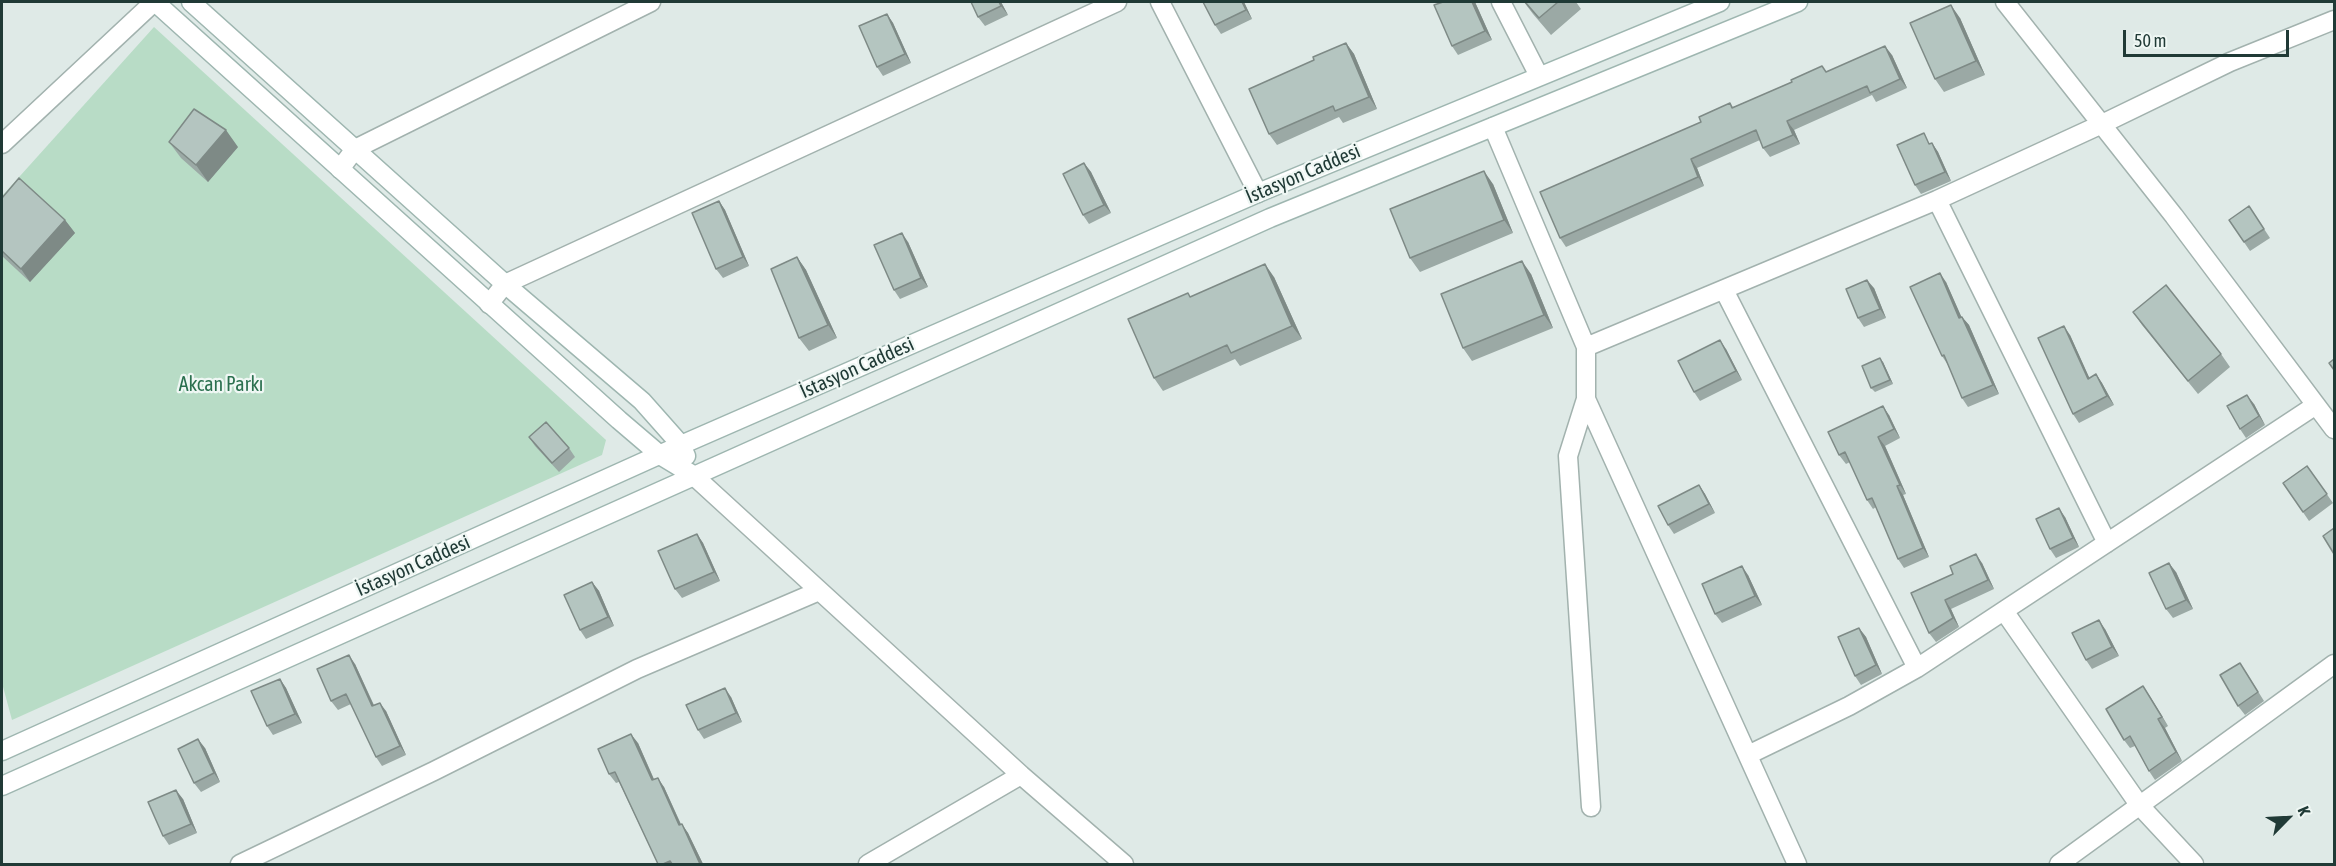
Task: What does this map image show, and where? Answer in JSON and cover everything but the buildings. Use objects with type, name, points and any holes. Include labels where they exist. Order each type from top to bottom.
[{"type":"street","points":[[2,144],[155,2],[660,455],[693,475],[1021,775],[1124,864]]},
{"type":"street","points":[[191,2],[505,284],[642,401],[681,445],[693,475]]},
{"type":"street","points":[[340,169],[356,149],[651,2]]},
{"type":"street","points":[[489,304],[505,284],[1117,2]]},
{"type":"street","points":[[1160,2],[1258,193]]},
{"type":"street","points":[[1501,2],[1539,76]]},
{"type":"street","name":"İstasyon Caddesi","points":[[2,751],[681,445],[1258,193],[1720,2]]},
{"type":"street","points":[[2,786],[1270,218],[1798,2]]},
{"type":"street","points":[[2005,2],[2174,216],[2334,429]]},
{"type":"street","points":[[1586,347],[1937,200],[2230,62],[2334,20]]},
{"type":"street","points":[[1493,127],[1586,347],[1586,399],[1568,456],[1591,807]]},
{"type":"street","points":[[1937,200],[2107,543]]},
{"type":"street","points":[[1724,290],[1917,668]]},
{"type":"street","points":[[1586,399],[1797,864]]},
{"type":"street","points":[[1748,756],[1849,706],[1917,668],[2316,405]]},
{"type":"street","points":[[240,864],[434,771],[637,669],[819,591]]},
{"type":"street","points":[[2004,611],[2140,806],[2194,864]]},
{"type":"street","points":[[2059,864],[2334,664]]},
{"type":"street","points":[[868,864],[1021,775]]},
{"type":"green space","name":"Akcan Parkı","points":[[154,27],[606,440],[602,455],[12,720],[2,683],[2,196]]}]
